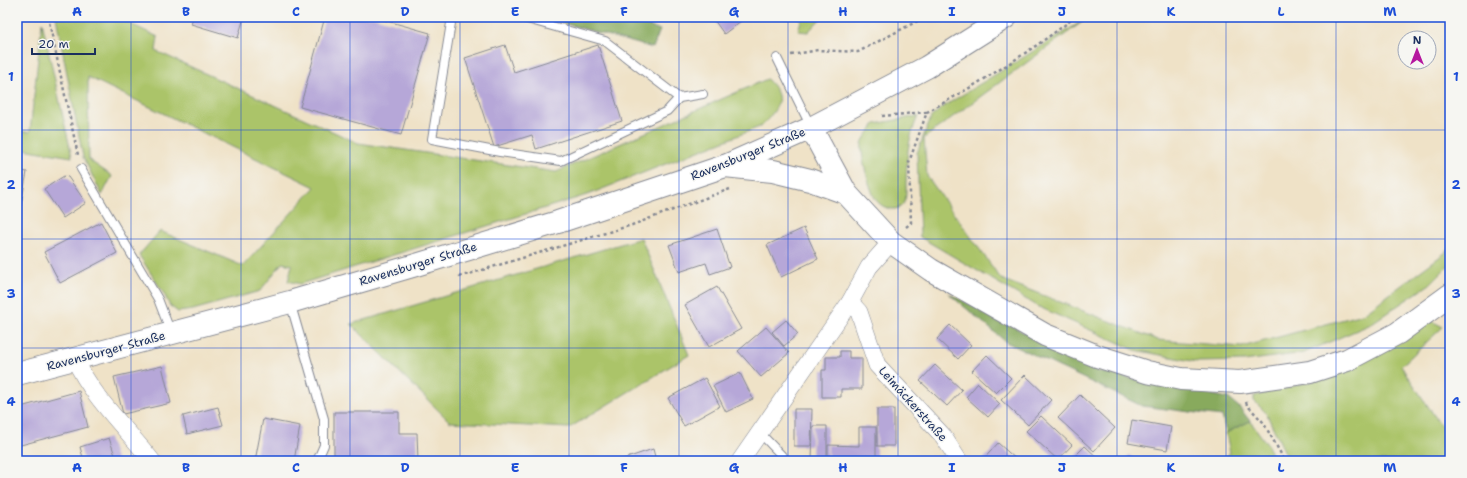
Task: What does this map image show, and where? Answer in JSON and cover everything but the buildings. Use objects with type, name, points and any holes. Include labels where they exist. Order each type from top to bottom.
[{"type":"main road","name":"Ravensburger Straße","points":[[17,374],[290,302],[558,222],[725,166],[811,128],[927,67],[1006,17]]},
{"type":"main road","points":[[811,128],[846,193],[892,242],[931,270],[1051,337],[1129,367],[1164,376],[1199,381],[1240,382],[1310,372],[1347,360],[1398,333],[1450,295]]},
{"type":"main road","points":[[725,166],[773,171],[810,180],[846,193]]},
{"type":"street","points":[[740,461],[850,302],[869,267],[892,242]]},
{"type":"street","name":"Leimäckerstraße","points":[[850,302],[859,312],[877,365],[944,436],[959,461]]},
{"type":"street","points":[[74,359],[92,389],[152,461]]},
{"type":"lane","points":[[452,17],[432,139],[500,152],[561,161],[667,111],[679,98],[703,94]]},
{"type":"lane","points":[[520,17],[605,41],[679,98]]},
{"type":"lane","points":[[777,58],[811,128]]},
{"type":"lane","points":[[81,169],[158,299],[171,334]]},
{"type":"lane","points":[[290,302],[324,419],[324,445],[317,461]]},
{"type":"lane","points":[[760,433],[787,461]]},
{"type":"path","points":[[48,17],[81,169]]},
{"type":"path","points":[[777,58],[818,50],[858,52],[925,17]]},
{"type":"path","points":[[892,242],[911,223],[909,162],[927,112],[974,86],[1059,30],[1075,17]]},
{"type":"path","points":[[907,227],[911,232]]},
{"type":"path","points":[[1240,382],[1247,405],[1262,422],[1285,461]]},
{"type":"green space","points":[[56,17],[116,17],[158,37],[156,51],[358,143],[556,172],[767,79],[777,92],[778,103],[776,108],[762,126],[587,195],[300,284],[288,281],[292,265],[282,263],[260,291],[193,310],[178,312],[170,306],[139,255],[160,231],[243,266],[315,187],[88,77],[89,160],[112,176],[102,195],[83,157]]},
{"type":"green space","points":[[541,17],[621,17],[660,30],[653,48]]},
{"type":"green space","points":[[802,17],[822,17],[808,32],[798,31]]},
{"type":"green space","points":[[1089,17],[924,138],[927,176],[1001,279],[1158,340],[1242,347],[1363,314],[1450,249],[1450,264],[1430,284],[1369,325],[1304,353],[1244,361],[1197,362],[1135,350],[1039,307],[920,237],[917,153],[931,117],[944,106]]},
{"type":"green space","points":[[42,22],[72,157],[17,148],[17,131],[30,132]]},
{"type":"green space","points":[[918,116],[908,149],[906,194],[904,203],[900,207],[894,209],[887,208],[876,200],[871,189],[862,156],[862,144],[875,124]]},
{"type":"green space","points":[[641,238],[689,355],[569,428],[450,422],[351,324]]},
{"type":"green space","points":[[948,293],[1100,372],[1228,398],[1239,407],[1250,421],[1226,433],[1222,416],[1142,406],[1006,342]]},
{"type":"green space","points":[[1430,320],[1443,327],[1401,366],[1450,439],[1450,461],[1289,461],[1266,413],[1254,401],[1254,396],[1320,379]]},
{"type":"green space","points":[[1250,421],[1267,444],[1276,461],[1221,461],[1230,453],[1226,433]]}]
